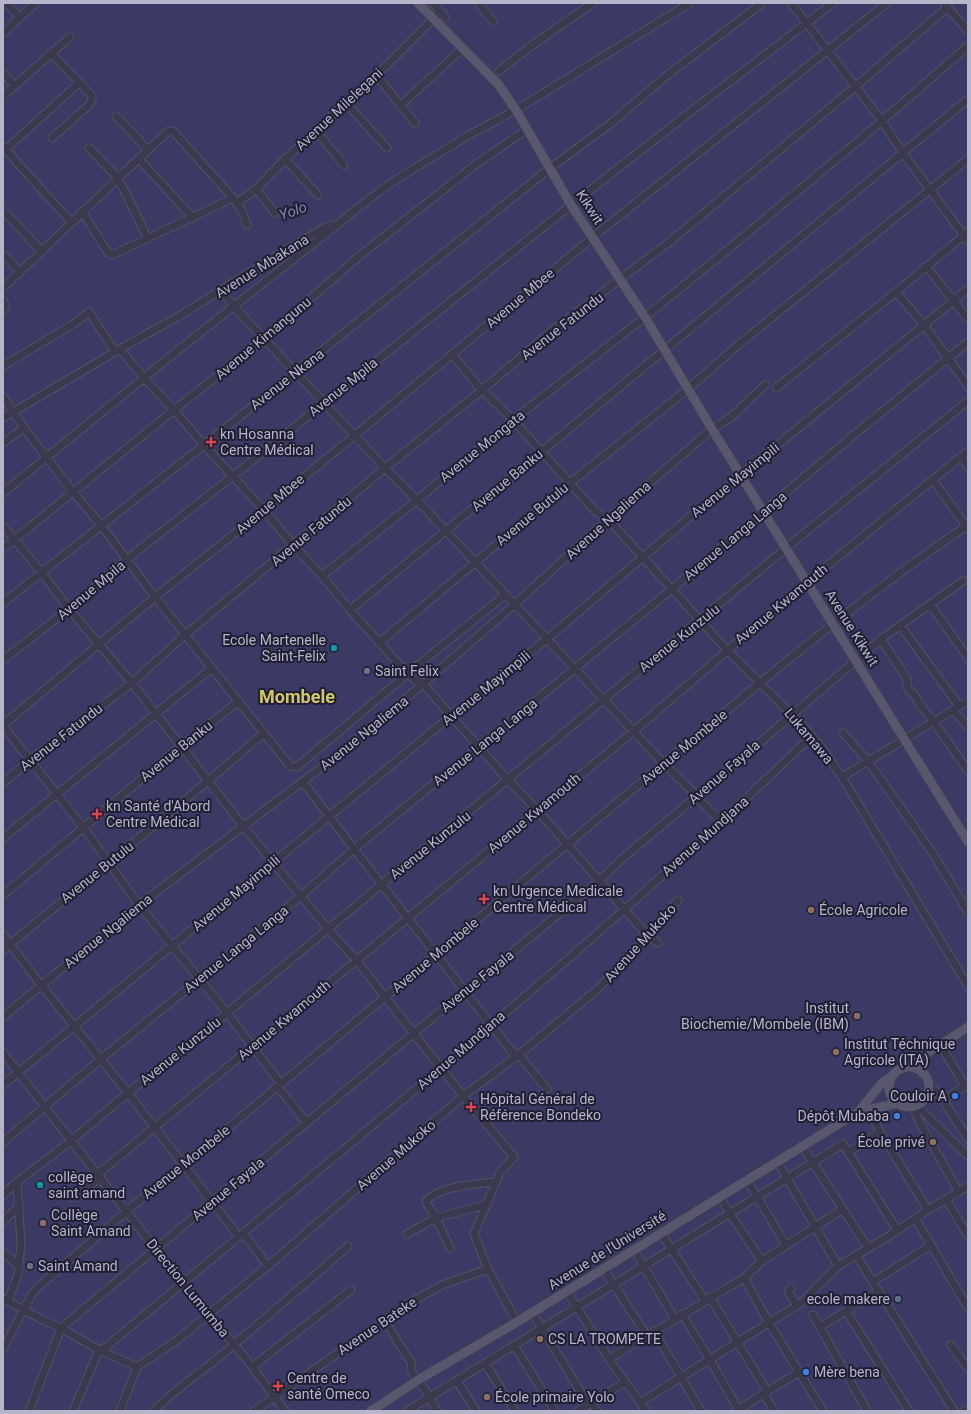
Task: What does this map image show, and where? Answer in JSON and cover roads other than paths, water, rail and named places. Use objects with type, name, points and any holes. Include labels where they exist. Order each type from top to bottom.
[{"type":"main road","points":[[414,3],[437,15]]},
{"type":"main road","points":[[418,3],[437,15]]},
{"type":"main road","name":"Kikwit","points":[[437,15],[466,51],[498,84],[516,110],[526,130],[571,205],[645,317],[712,429]]},
{"type":"main road","name":"Avenue Kikwit","points":[[712,429],[968,842]]},
{"type":"main road","points":[[858,1112],[882,1084],[900,1069],[904,1068],[940,1044],[967,1031]]},
{"type":"main road","points":[[919,1069],[923,1055]]},
{"type":"main road","points":[[893,1076],[890,1083],[890,1090],[898,1103],[905,1106],[915,1105],[925,1098],[929,1087],[928,1081],[923,1072],[919,1069],[909,1067],[904,1068]]},
{"type":"main road","points":[[858,1112],[898,1103]]},
{"type":"main road","name":"Avenue de l’Université","points":[[370,1411],[418,1380],[517,1322],[858,1112]]},
{"type":"street","points":[[6,3],[20,18]]},
{"type":"street","points":[[3,33],[36,3]]},
{"type":"street","points":[[433,3],[437,15]]},
{"type":"street","points":[[478,3],[493,22]]},
{"type":"street","points":[[499,71],[531,46],[593,3]]},
{"type":"street","name":"Avenue Mbakana","points":[[3,418],[118,350],[182,315],[279,254],[326,227],[337,225],[383,189],[415,168],[469,135],[516,110],[690,3]]},
{"type":"street","name":"Avenue Nkana","points":[[3,603],[296,372],[550,168],[608,125],[665,77],[762,3]]},
{"type":"street","points":[[776,388],[896,292],[926,266],[967,236],[929,190],[882,121],[791,3]]},
{"type":"street","name":"Avenue Mpila","points":[[3,660],[69,609],[126,560],[571,205],[833,3]]},
{"type":"street","name":"Avenue Mbee","points":[[3,726],[155,596],[354,436],[593,237],[887,3]]},
{"type":"street","points":[[946,5],[968,31]]},
{"type":"street","name":"Avenue Fatundu","points":[[3,783],[30,760],[132,683],[385,468],[482,390],[554,329],[672,240],[856,86],[946,5]]},
{"type":"street","name":"Avenue Milelegani","points":[[238,205],[241,199],[256,189],[285,159],[346,104],[437,15]]},
{"type":"street","points":[[3,96],[70,37]]},
{"type":"street","name":"Avenue Mongata","points":[[322,576],[417,500],[513,420],[645,317],[731,247],[882,121],[968,46]]},
{"type":"street","points":[[401,105],[466,51]]},
{"type":"street","points":[[51,53],[92,96],[92,102],[52,138]]},
{"type":"street","points":[[3,73],[14,85]]},
{"type":"street","points":[[376,75],[415,123]]},
{"type":"street","points":[[71,222],[4,149],[79,83]]},
{"type":"street","name":"Avenue Banku","points":[[350,610],[902,152],[968,99]]},
{"type":"street","points":[[346,104],[387,148]]},
{"type":"street","points":[[116,116],[148,150]]},
{"type":"street","name":"Avenue Kimangunu","points":[[3,549],[264,339],[357,258],[475,165],[526,130]]},
{"type":"street","points":[[3,288],[82,211],[169,131],[173,131],[233,198],[242,211],[247,225]]},
{"type":"street","points":[[316,132],[344,165]]},
{"type":"street","points":[[89,148],[118,178],[148,239]]},
{"type":"street","name":"Avenue Butulu","points":[[379,643],[474,562],[688,389],[738,345],[968,158]]},
{"type":"street","points":[[139,159],[193,218]]},
{"type":"street","points":[[285,159],[318,195]]},
{"type":"street","points":[[256,189],[275,213]]},
{"type":"street","points":[[82,211],[110,255],[148,239],[233,198]]},
{"type":"street","points":[[5,215],[41,251]]},
{"type":"street","points":[[3,492],[177,351],[337,225]]},
{"type":"street","points":[[3,254],[20,272]]},
{"type":"street","points":[[926,266],[968,319]]},
{"type":"street","name":"Avenue Mayimpili","points":[[3,1086],[18,1072],[75,1027],[329,816],[546,639],[691,516],[968,289]]},
{"type":"street","points":[[221,291],[234,307],[354,436],[417,500],[603,700],[722,822]]},
{"type":"street","points":[[896,292],[924,325],[968,386]]},
{"type":"street","points":[[3,301],[6,307],[3,310]]},
{"type":"street","points":[[3,366],[75,323],[89,312],[118,350],[263,509],[379,643],[408,674],[423,684],[648,935],[658,943]]},
{"type":"street","name":"Avenue Langa Langa","points":[[3,1142],[101,1059],[301,896],[354,849],[672,589],[855,434],[968,342]]},
{"type":"street","name":"Lukamawa","points":[[452,354],[478,386],[513,420],[596,512],[608,519],[702,620],[727,650],[761,682],[820,745],[842,777],[968,986]]},
{"type":"street","name":"Avenue Ngaliema","points":[[3,1017],[139,905],[339,754],[423,684],[608,519],[712,429],[730,418],[765,385]]},
{"type":"street","points":[[3,397],[24,428],[102,525],[126,560],[290,766],[297,767],[505,595]]},
{"type":"street","points":[[786,548],[968,401]]},
{"type":"street","points":[[3,443],[24,428]]},
{"type":"street","name":"Avenue Kwamouth","points":[[73,1198],[356,960],[634,731],[807,582],[968,451]]},
{"type":"street","points":[[961,456],[968,467]]},
{"type":"street","points":[[933,480],[967,527]]},
{"type":"street","points":[[3,526],[42,573],[69,609],[132,683],[243,826],[328,929],[356,960],[413,1034],[514,1156],[503,1168],[474,1234],[488,1269],[517,1322]]},
{"type":"street","name":"Avenue Mombele","points":[[3,1349],[32,1294],[37,1288],[127,1210],[280,1086],[761,682],[833,624],[909,566],[967,527]]},
{"type":"street","name":"Avenue Kunzulu","points":[[3,1195],[17,1182],[72,1140],[227,1013],[603,700],[702,620],[786,548]]},
{"type":"street","name":"Avenue Fayala","points":[[29,1411],[62,1328],[413,1034],[600,880],[624,857],[881,639],[963,581]]},
{"type":"street","points":[[930,604],[968,658]]},
{"type":"street","points":[[900,625],[968,727]]},
{"type":"street","points":[[881,639],[907,683],[968,771]]},
{"type":"street","points":[[3,838],[212,668]]},
{"type":"street","name":"Avenue Banku","points":[[3,895],[181,746],[239,701]]},
{"type":"street","points":[[842,777],[968,701]]},
{"type":"street","points":[[3,726],[58,794],[139,905],[253,1046],[307,1123]]},
{"type":"street","name":"Avenue Butulu","points":[[3,950],[264,733]]},
{"type":"street","points":[[843,733],[868,761],[966,904],[968,912]]},
{"type":"street","name":"Avenue Mundjana","points":[[99,1350],[106,1348],[491,1025],[625,909],[722,822],[812,736]]},
{"type":"street","points":[[303,782],[491,1025],[547,1089]]},
{"type":"street","name":"Avenue Mukoko","points":[[137,1367],[176,1340],[268,1266],[463,1096],[517,1055],[600,987],[678,900]]},
{"type":"street","points":[[3,936],[128,1093],[212,1203],[268,1266]]},
{"type":"street","points":[[940,1044],[967,1085],[943,1100]]},
{"type":"street","name":"Direction Lumumba","points":[[3,1052],[127,1210],[182,1283],[250,1364],[285,1411]]},
{"type":"street","points":[[928,1081],[943,1100],[968,1139]]},
{"type":"street","points":[[915,1105],[968,1156]]},
{"type":"street","points":[[915,1105],[919,1121],[958,1192]]},
{"type":"street","points":[[874,1109],[874,1115],[880,1132],[928,1210]]},
{"type":"street","points":[[849,1152],[880,1132]]},
{"type":"street","points":[[407,1411],[844,1144],[897,1230]]},
{"type":"street","points":[[802,1146],[868,1248]]},
{"type":"street","points":[[777,1161],[838,1266]]},
{"type":"street","points":[[747,1180],[786,1245]]},
{"type":"street","points":[[17,1182],[20,1205],[21,1243],[19,1266],[18,1274],[5,1300],[24,1309],[45,1322],[62,1328],[99,1350],[137,1367],[120,1411]]},
{"type":"street","points":[[450,1248],[426,1201],[432,1196],[454,1188],[496,1182]]},
{"type":"street","points":[[641,1402],[797,1306],[805,1300],[838,1266],[968,1186]]},
{"type":"street","points":[[720,1197],[762,1261]]},
{"type":"street","points":[[946,1199],[968,1236]]},
{"type":"street","points":[[407,1234],[436,1218],[488,1204]]},
{"type":"street","points":[[3,1222],[20,1205]]},
{"type":"street","points":[[609,1359],[744,1278],[762,1261],[843,1210]]},
{"type":"street","points":[[915,1218],[968,1308]]},
{"type":"street","points":[[661,1233],[738,1342],[766,1392],[774,1411]]},
{"type":"street","points":[[873,1282],[931,1245]]},
{"type":"street","points":[[154,1411],[171,1394],[295,1294],[348,1246]]},
{"type":"street","points":[[634,1250],[675,1319]]},
{"type":"street","points":[[3,1252],[19,1266]]},
{"type":"street","points":[[856,1255],[954,1411]]},
{"type":"street","points":[[603,1268],[647,1336]]},
{"type":"street","name":"Avenue Bateke","points":[[254,1411],[384,1320],[432,1290],[488,1269]]},
{"type":"street","points":[[744,1278],[769,1323],[823,1411]]},
{"type":"street","points":[[791,1288],[789,1293],[797,1306]]},
{"type":"street","points":[[250,1364],[351,1290]]},
{"type":"street","points":[[567,1291],[609,1359],[646,1411]]},
{"type":"street","points":[[820,1327],[878,1291]]},
{"type":"street","points":[[846,1311],[909,1411]]},
{"type":"street","points":[[532,1312],[589,1403],[597,1411]]},
{"type":"street","points":[[682,1314],[710,1360],[737,1410],[799,1372]]},
{"type":"street","points":[[813,1314],[867,1411]]},
{"type":"street","points":[[384,1320],[410,1361],[412,1365],[410,1370],[437,1411]]},
{"type":"street","points":[[654,1332],[701,1411]]},
{"type":"street","points":[[514,1345],[555,1411]]},
{"type":"street","points":[[951,1345],[968,1369]]},
{"type":"street","points":[[74,1411],[99,1350]]},
{"type":"street","points":[[485,1363],[515,1411]]},
{"type":"street","points":[[457,1380],[476,1411]]},
{"type":"street","points":[[578,1411],[625,1382]]},
{"type":"street","points":[[964,1411],[968,1409]]},
{"type":"water","name":"Yolo","points":[[3,3],[968,3],[968,1411],[3,1411]]},
{"type":"place","name":"kn Hosanna Centre Médical","points":[[211,442]]},
{"type":"place","name":"Ecole Martenelle Saint-Felix","points":[[334,648]]},
{"type":"place","name":"Saint Felix","points":[[367,671]]},
{"type":"place","name":"kn Santé d'Abord Centre Médical","points":[[97,814]]},
{"type":"place","name":"kn Urgence Medicale Centre Médical","points":[[484,899]]},
{"type":"place","name":"École Agricole","points":[[811,910]]},
{"type":"place","name":"Institut Biochemie/Mombele (IBM)","points":[[857,1016]]},
{"type":"place","name":"Institut Téchnique Agricole (ITA)","points":[[836,1052]]},
{"type":"place","name":"Couloir A","points":[[955,1096]]},
{"type":"place","name":"Hôpital Général de Référence Bondeko","points":[[471,1107]]},
{"type":"place","name":"Dépôt Mubaba","points":[[897,1116]]},
{"type":"place","name":"École privé","points":[[933,1142]]},
{"type":"place","name":"collège saint amand","points":[[40,1185]]},
{"type":"place","name":"Collège Saint Amand","points":[[43,1223]]},
{"type":"place","name":"Saint Amand","points":[[30,1266]]},
{"type":"place","name":"ecole makere","points":[[898,1299]]},
{"type":"place","name":"CS LA TROMPETE","points":[[540,1339]]},
{"type":"place","name":"Mère bena","points":[[806,1372]]},
{"type":"place","name":"Centre de santé Omeco","points":[[278,1386]]},
{"type":"place","name":"École primaire Yolo","points":[[487,1397]]},
{"type":"district","name":"Mombele","points":[[297,697]]}]
